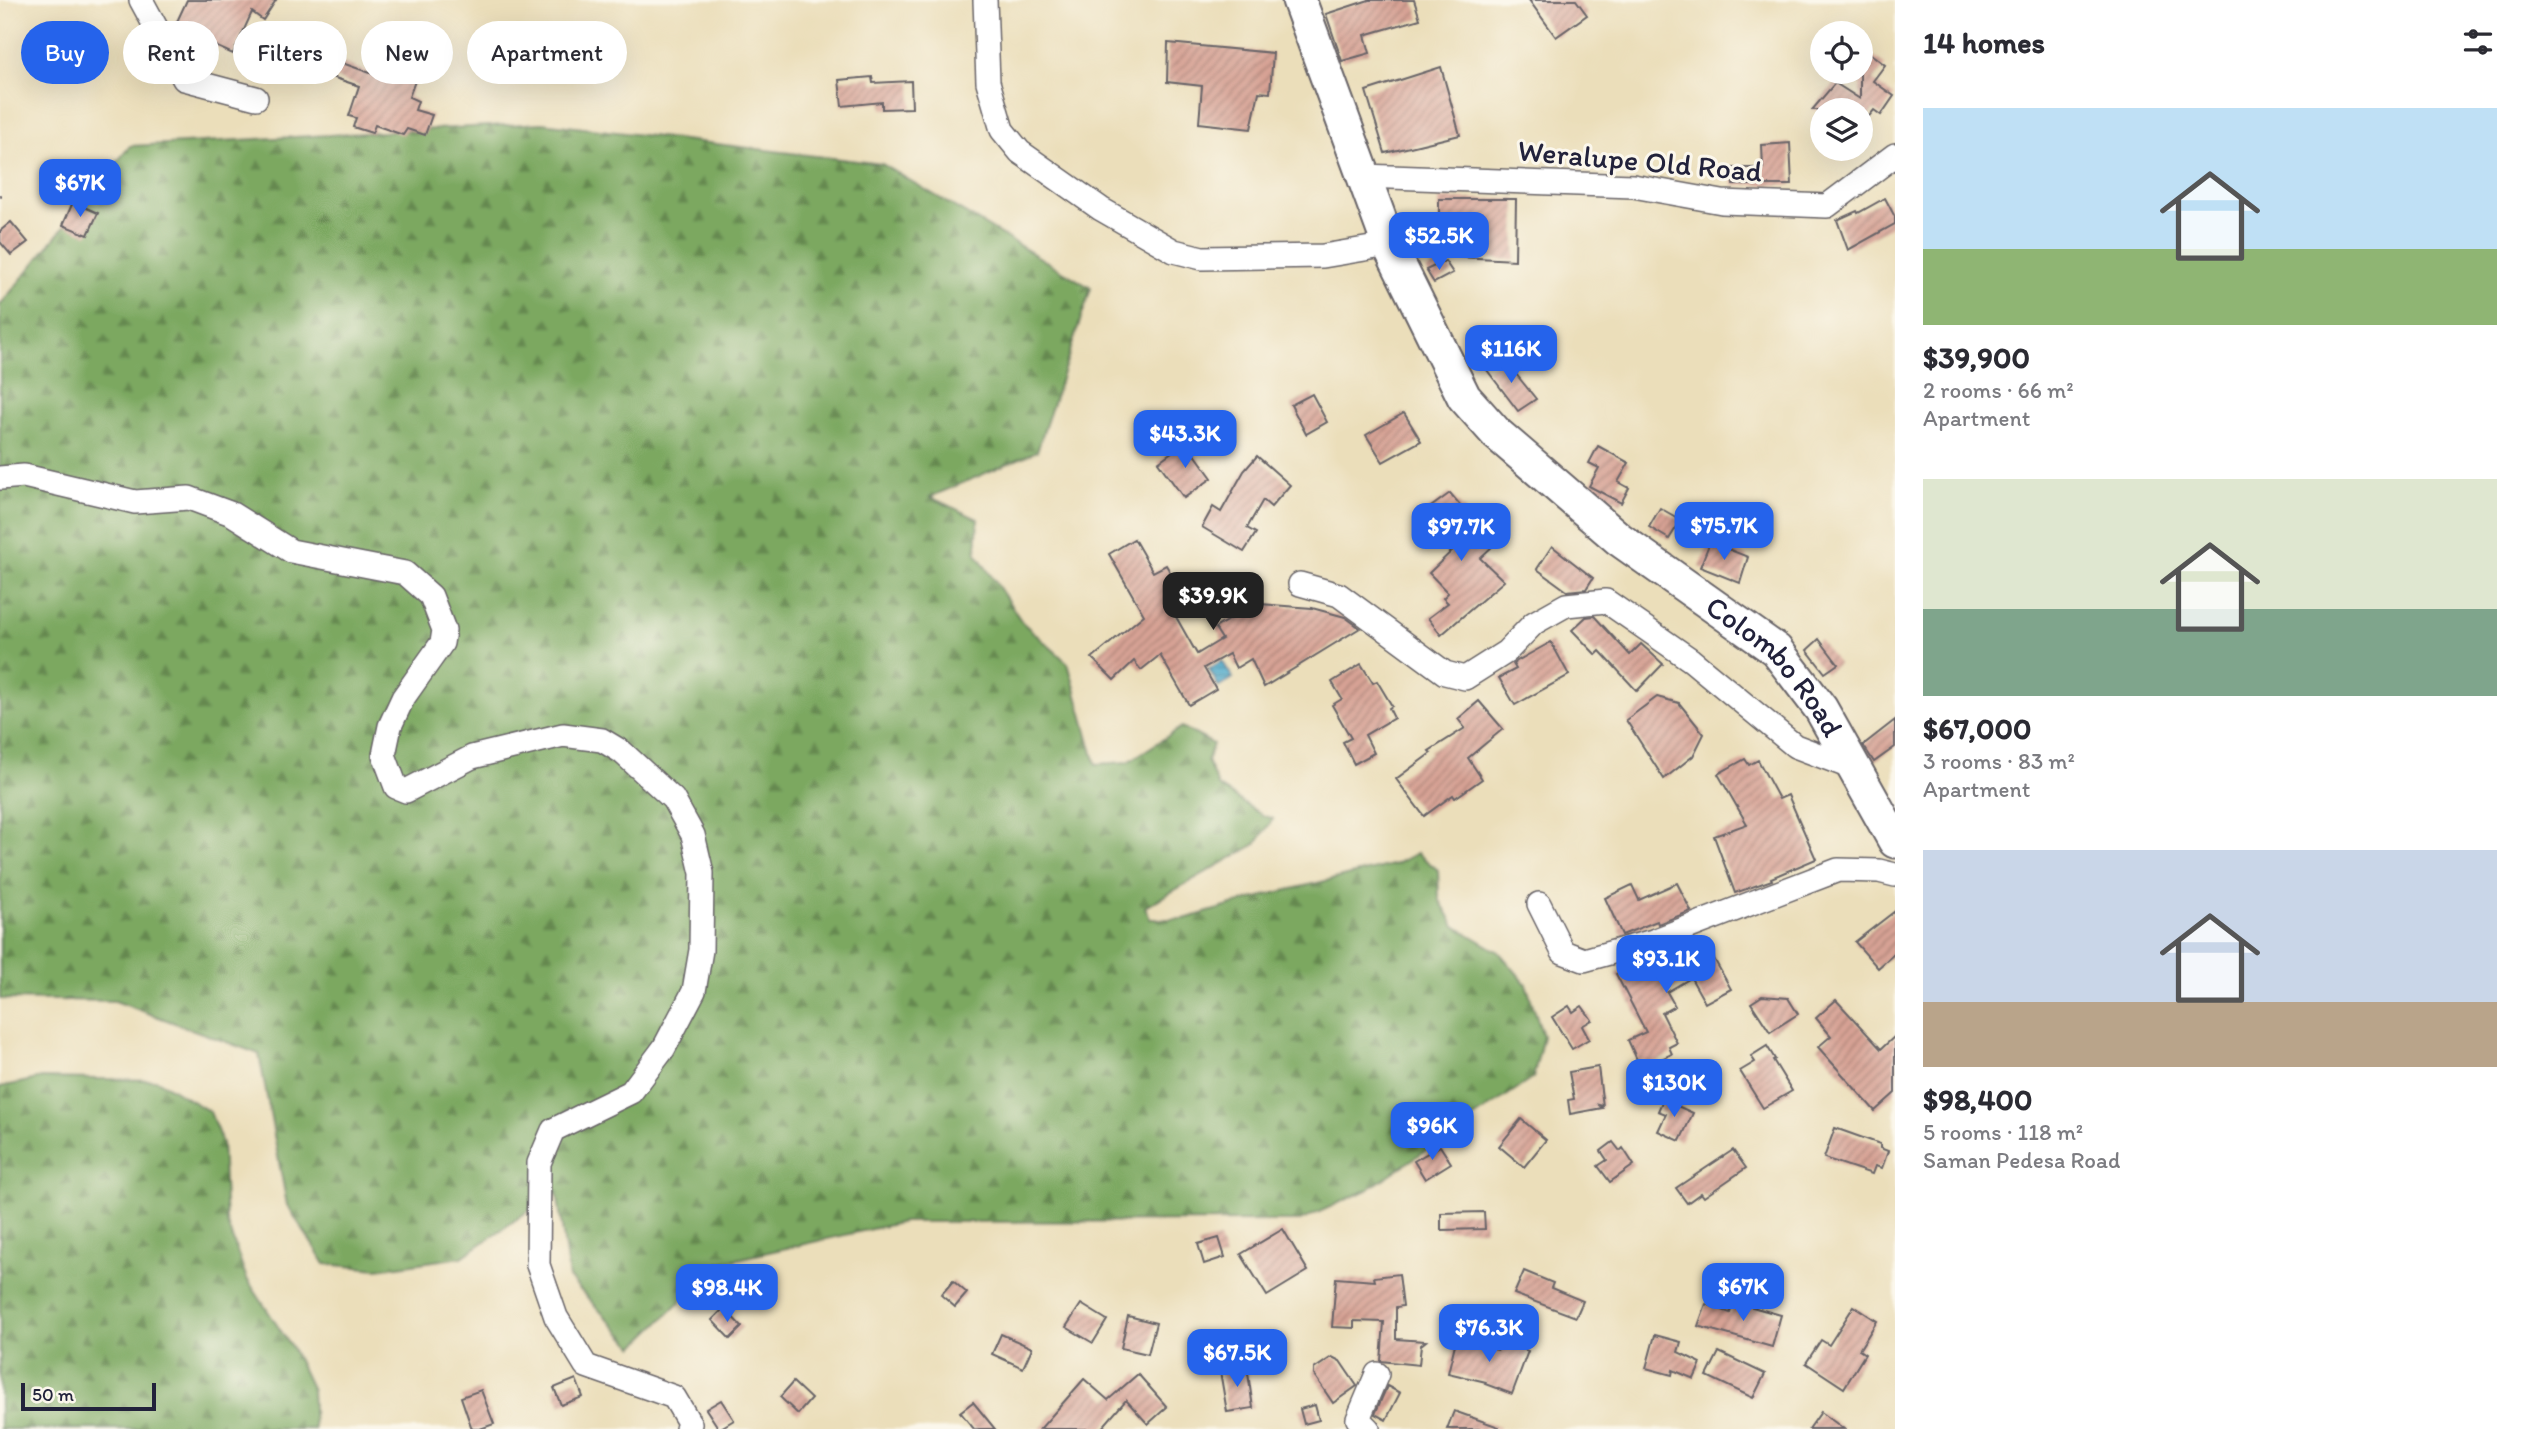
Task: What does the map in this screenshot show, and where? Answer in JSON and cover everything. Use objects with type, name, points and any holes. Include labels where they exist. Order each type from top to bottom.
[{"type":"highway","name":"Colombo Road","points":[[1299,0],[1388,245],[1464,397],[1497,434],[1619,539],[1776,650],[1821,709],[1895,841]]},
{"type":"street","points":[[141,0],[184,79],[256,98]]},
{"type":"street","points":[[985,0],[988,82],[1002,130],[1020,152],[1101,209],[1174,251],[1202,258],[1323,256],[1388,245]]},
{"type":"street","name":"Weralupe Old Road","points":[[1363,176],[1633,186],[1723,202],[1826,206],[1895,155]]},
{"type":"street","points":[[0,478],[24,476],[135,502],[189,498],[232,514],[290,551],[405,573],[431,596],[443,630],[442,643],[403,698],[390,726],[384,755],[396,787],[406,791],[472,757],[562,735],[602,740],[622,752],[673,799],[693,835],[702,873],[701,950],[694,991],[664,1048],[631,1092],[553,1130],[539,1163],[538,1265],[556,1317],[586,1366],[674,1398],[690,1424],[687,1429]]},
{"type":"street","points":[[1300,584],[1339,595],[1446,673],[1465,678],[1506,652],[1534,623],[1566,605],[1606,601],[1690,660],[1795,746],[1853,768]]},
{"type":"street","points":[[1539,904],[1563,952],[1584,960],[1653,941],[1838,870],[1879,871],[1895,875]]},
{"type":"street","points":[[1368,1429],[1358,1419],[1377,1374]]},
{"type":"green space","points":[[542,123],[882,164],[1091,288],[1037,451],[930,497],[978,519],[976,553],[1022,622],[1068,663],[1096,764],[1128,762],[1182,727],[1213,744],[1207,761],[1218,786],[1262,815],[1273,819],[1256,844],[1145,907],[1150,919],[1184,919],[1267,895],[1396,864],[1417,853],[1438,870],[1439,899],[1455,926],[1499,952],[1526,984],[1543,1036],[1533,1078],[1367,1190],[1300,1221],[903,1222],[720,1263],[634,1347],[569,1278],[557,1191],[462,1257],[377,1269],[325,1264],[287,1205],[259,1054],[115,1001],[0,999],[0,305],[130,146]]},
{"type":"green space","points":[[42,1078],[157,1080],[210,1112],[222,1143],[226,1221],[247,1279],[292,1348],[312,1390],[314,1429],[0,1429],[0,1087]]},
{"type":"water","points":[[1222,661],[1233,678],[1219,687],[1209,669]]},
{"type":"building","points":[[187,0],[276,0],[263,20],[252,12],[248,21],[233,21],[233,54],[219,48],[219,21],[177,21]]},
{"type":"building","points":[[1369,0],[1414,0],[1420,19],[1365,35],[1370,53],[1342,61],[1326,14]]},
{"type":"building","points":[[1529,0],[1576,0],[1587,15],[1556,37]]},
{"type":"building","points":[[1168,43],[1273,53],[1270,93],[1259,92],[1251,129],[1199,123],[1202,86],[1167,82]]},
{"type":"building","points":[[1873,56],[1885,65],[1873,81]]},
{"type":"building","points":[[347,65],[361,70],[361,84],[414,84],[409,97],[418,101],[415,110],[432,115],[425,135],[407,129],[403,135],[375,125],[372,133],[353,127],[356,118],[349,116],[359,86],[347,82]]},
{"type":"building","points":[[1441,67],[1460,135],[1385,153],[1366,91]]},
{"type":"building","points":[[872,77],[873,83],[911,81],[912,108],[882,109],[882,102],[842,106],[839,80]]},
{"type":"building","points":[[1873,81],[1894,96],[1881,115],[1873,111],[1873,98],[1860,98],[1860,84],[1873,84]]},
{"type":"building","points":[[1837,84],[1858,98],[1822,98]]},
{"type":"building","points":[[1790,143],[1792,185],[1733,185],[1732,168],[1763,168],[1762,145]]},
{"type":"building","points":[[1885,198],[1895,217],[1895,224],[1848,250],[1837,220],[1857,211],[1858,213]]},
{"type":"building","points":[[1439,199],[1516,199],[1515,260],[1439,256]]},
{"type":"building","points":[[73,202],[98,213],[88,235],[63,225]]},
{"type":"building","points":[[11,222],[28,242],[11,255],[0,242],[0,231]]},
{"type":"building","points":[[1445,261],[1453,273],[1434,283],[1426,270]]},
{"type":"building","points":[[1504,359],[1536,399],[1518,411],[1487,370]]},
{"type":"building","points":[[1312,394],[1327,422],[1306,434],[1291,405]]},
{"type":"building","points":[[1404,413],[1421,441],[1383,462],[1366,435]]},
{"type":"building","points":[[1186,442],[1212,478],[1184,498],[1158,462]]},
{"type":"building","points":[[1598,446],[1629,463],[1618,482],[1629,488],[1621,503],[1589,486],[1599,468],[1589,463]]},
{"type":"building","points":[[1257,456],[1290,485],[1271,507],[1263,500],[1247,528],[1256,533],[1244,552],[1202,527],[1213,507],[1221,512],[1244,471]]},
{"type":"building","points":[[1450,493],[1494,545],[1480,558],[1504,581],[1441,635],[1428,618],[1448,603],[1443,598],[1448,593],[1429,573],[1455,548],[1424,512]]},
{"type":"building","points":[[1660,508],[1681,520],[1669,539],[1649,527]]},
{"type":"building","points":[[1134,539],[1153,572],[1166,565],[1186,599],[1171,608],[1197,654],[1222,639],[1215,628],[1233,617],[1227,606],[1243,598],[1246,603],[1312,608],[1345,617],[1360,628],[1264,687],[1251,659],[1236,668],[1229,654],[1204,668],[1216,689],[1189,705],[1160,655],[1141,670],[1134,661],[1114,680],[1092,658],[1144,615],[1109,554]]},
{"type":"building","points":[[1710,542],[1748,557],[1740,583],[1700,567]]},
{"type":"building","points":[[1552,546],[1593,578],[1586,589],[1567,591],[1537,569]]},
{"type":"building","points":[[1594,616],[1630,655],[1641,644],[1663,664],[1637,691],[1600,651],[1596,655],[1572,630],[1586,617]]},
{"type":"building","points":[[1819,639],[1838,664],[1825,673],[1807,650]]},
{"type":"building","points":[[1551,642],[1569,675],[1515,705],[1499,678],[1516,669],[1513,664],[1517,661]]},
{"type":"building","points":[[1361,664],[1373,683],[1377,681],[1392,706],[1389,708],[1394,718],[1365,735],[1374,753],[1354,764],[1343,742],[1351,738],[1332,705],[1342,699],[1332,682]]},
{"type":"building","points":[[1657,697],[1679,703],[1704,734],[1693,756],[1664,779],[1626,720]]},
{"type":"building","points":[[1479,701],[1503,729],[1468,758],[1482,779],[1455,798],[1453,795],[1424,816],[1396,779],[1431,753],[1429,751],[1465,728],[1458,719]]},
{"type":"building","points":[[1895,720],[1895,747],[1874,762],[1863,745]]},
{"type":"building","points":[[1745,759],[1749,765],[1758,760],[1779,799],[1788,795],[1816,859],[1771,878],[1772,880],[1735,893],[1714,836],[1747,824],[1718,774]]},
{"type":"building","points":[[1677,883],[1691,911],[1622,935],[1605,898],[1632,885],[1639,900]]},
{"type":"building","points":[[1895,911],[1895,953],[1878,968],[1855,942]]},
{"type":"building","points":[[1685,945],[1691,956],[1708,948],[1731,989],[1705,1003],[1691,978],[1667,992],[1675,1006],[1662,1013],[1677,1043],[1669,1047],[1672,1054],[1647,1066],[1643,1060],[1638,1062],[1628,1040],[1646,1032],[1616,974],[1649,957],[1652,963]]},
{"type":"building","points":[[1762,996],[1788,998],[1798,1014],[1770,1032],[1751,1003]]},
{"type":"building","points":[[1836,1000],[1881,1049],[1895,1036],[1895,1093],[1875,1111],[1818,1047],[1831,1036],[1816,1018]]},
{"type":"building","points":[[1569,1006],[1573,1012],[1582,1006],[1592,1020],[1582,1026],[1589,1039],[1572,1049],[1552,1017]]},
{"type":"building","points":[[1767,1046],[1792,1091],[1763,1108],[1740,1071],[1755,1062],[1751,1056]]},
{"type":"building","points":[[1598,1067],[1603,1106],[1599,1105],[1602,1108],[1570,1114],[1568,1100],[1574,1099],[1569,1072]]},
{"type":"building","points":[[1665,1095],[1677,1101],[1675,1105],[1693,1113],[1680,1141],[1658,1131],[1666,1114],[1658,1111]]},
{"type":"building","points":[[1521,1119],[1546,1140],[1524,1167],[1499,1146]]},
{"type":"building","points":[[1835,1128],[1880,1144],[1880,1148],[1888,1151],[1882,1168],[1875,1166],[1872,1174],[1824,1158]]},
{"type":"building","points":[[1613,1142],[1620,1151],[1623,1148],[1634,1165],[1610,1182],[1598,1166],[1607,1160],[1601,1151]]},
{"type":"building","points":[[1440,1146],[1451,1163],[1425,1179],[1414,1161]]},
{"type":"building","points":[[1733,1150],[1746,1168],[1704,1197],[1701,1193],[1687,1203],[1676,1188]]},
{"type":"building","points":[[1484,1212],[1485,1229],[1441,1230],[1441,1213]]},
{"type":"building","points":[[1283,1229],[1308,1271],[1267,1296],[1241,1254]]},
{"type":"building","points":[[1219,1238],[1225,1257],[1204,1264],[1198,1244]]},
{"type":"building","points":[[1524,1271],[1553,1283],[1551,1288],[1583,1301],[1576,1317],[1514,1294]]},
{"type":"building","points":[[1399,1274],[1403,1306],[1396,1307],[1396,1339],[1426,1341],[1421,1345],[1419,1365],[1381,1361],[1384,1322],[1354,1321],[1354,1328],[1332,1327],[1336,1278],[1375,1281],[1374,1277]]},
{"type":"building","points":[[953,1281],[967,1293],[955,1307],[941,1295]]},
{"type":"building","points":[[1734,1302],[1781,1315],[1772,1347],[1698,1326],[1706,1304],[1730,1313]]},
{"type":"building","points":[[1081,1304],[1107,1320],[1093,1343],[1066,1327]]},
{"type":"building","points":[[1854,1306],[1877,1321],[1859,1350],[1865,1354],[1844,1388],[1806,1363],[1821,1340],[1829,1345]]},
{"type":"building","points":[[724,1308],[742,1327],[730,1339],[712,1320]]},
{"type":"building","points":[[1128,1316],[1156,1323],[1148,1354],[1121,1348]]},
{"type":"building","points":[[1001,1334],[1032,1348],[1023,1368],[992,1354]]},
{"type":"building","points":[[1655,1335],[1681,1342],[1678,1352],[1701,1363],[1694,1379],[1673,1370],[1672,1375],[1646,1368]]},
{"type":"building","points":[[1456,1340],[1498,1350],[1502,1341],[1528,1351],[1512,1394],[1485,1384],[1486,1382],[1448,1373]]},
{"type":"building","points":[[1719,1352],[1765,1374],[1753,1398],[1707,1376]]},
{"type":"building","points":[[1332,1357],[1340,1361],[1357,1386],[1333,1403],[1314,1375],[1314,1369]]},
{"type":"building","points":[[1247,1366],[1253,1408],[1227,1412],[1220,1371]]},
{"type":"building","points":[[1138,1374],[1167,1407],[1148,1424],[1126,1400],[1101,1429],[1040,1429],[1084,1379],[1108,1400]]},
{"type":"building","points":[[576,1379],[583,1397],[561,1405],[554,1388]]},
{"type":"building","points":[[793,1382],[811,1399],[798,1414],[780,1397]]},
{"type":"building","points":[[1387,1386],[1400,1393],[1386,1420],[1375,1414]]},
{"type":"building","points":[[481,1390],[494,1424],[472,1429],[461,1397]]},
{"type":"building","points":[[721,1400],[734,1420],[719,1429],[706,1409]]},
{"type":"building","points":[[973,1402],[995,1429],[974,1429],[960,1412]]},
{"type":"building","points":[[1315,1405],[1319,1420],[1304,1424],[1300,1409]]},
{"type":"building","points":[[1454,1411],[1499,1427],[1447,1429]]},
{"type":"building","points":[[1821,1412],[1844,1429],[1809,1429]]}]
